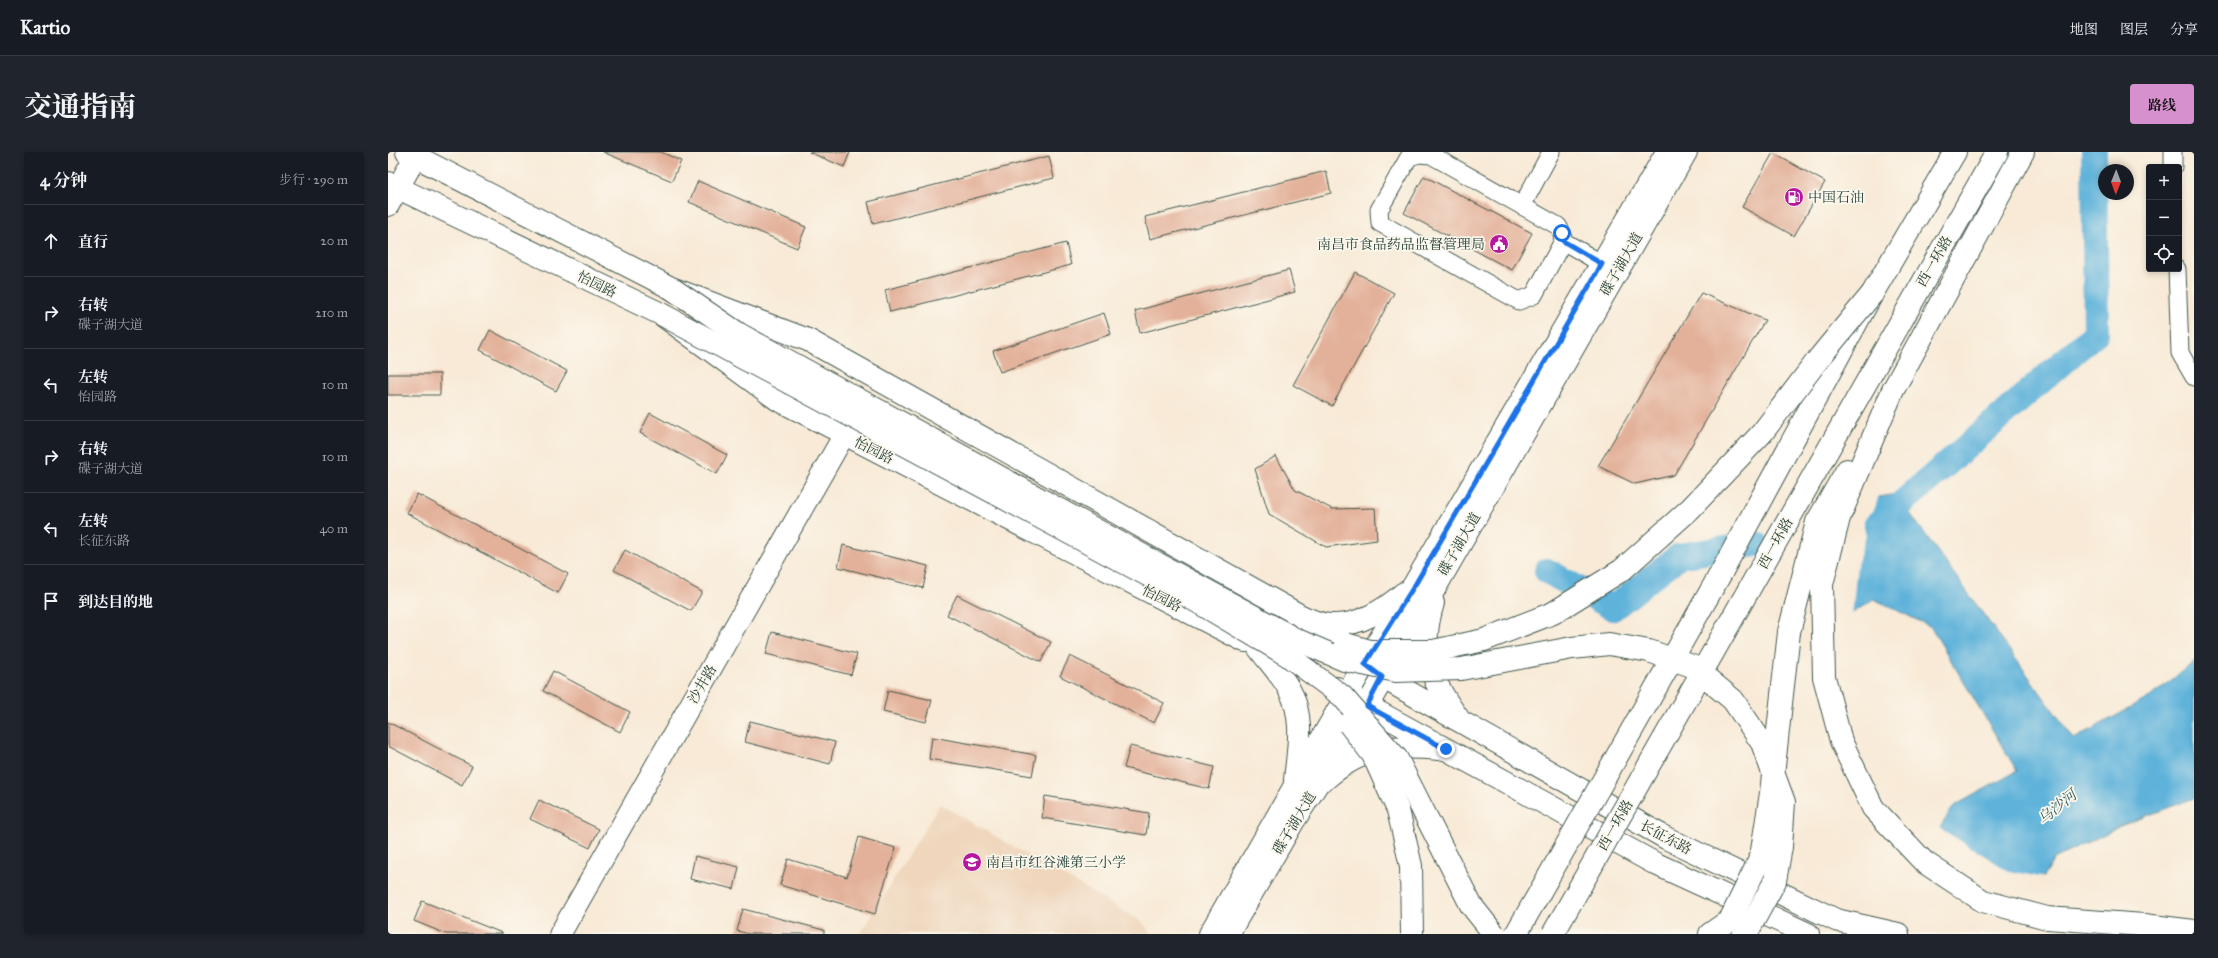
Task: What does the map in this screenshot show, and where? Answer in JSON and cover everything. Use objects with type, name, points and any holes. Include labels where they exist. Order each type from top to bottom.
[{"type":"main road","name":"碟子湖大道","points":[[1228,934],[1304,788],[1348,694],[1416,583],[1667,152]]},
{"type":"main road","name":"碟子湖大道","points":[[1210,934],[1304,788],[1367,706],[1382,677],[1686,152]]},
{"type":"main road","points":[[1516,934],[1721,573],[1872,294],[1955,152]]},
{"type":"main road","name":"西一环路","points":[[1553,934],[1997,152]]},
{"type":"main road","points":[[1710,934],[1730,920],[1761,857],[1771,793],[1789,632],[1817,522],[1893,390],[2023,152]]},
{"type":"main road","points":[[391,192],[414,153],[671,288],[739,334],[1295,639],[1344,660],[1396,670],[1461,670],[1572,648],[1609,644],[1648,651],[1692,666],[1733,700],[1758,736],[1784,802],[1781,847],[1775,881],[1749,929],[1744,934]]},
{"type":"main road","name":"怡园路","points":[[391,192],[661,314],[777,399],[844,435],[1258,647],[1348,694],[1367,706]]},
{"type":"main road","points":[[671,288],[808,340],[1301,616],[1316,622],[1336,626],[1358,621],[1389,607],[1416,583]]},
{"type":"main road","points":[[1218,596],[1305,634],[1370,650],[1433,651],[1484,640],[1553,613],[1622,570],[1690,509],[1762,433],[1820,356],[1872,294]]},
{"type":"main road","points":[[661,314],[1196,601],[1287,655],[1342,696],[1397,759],[1470,905],[1494,934]]},
{"type":"main road","points":[[1893,390],[1840,518],[1822,584],[1824,677],[1841,741],[1873,808],[1924,862],[1983,901],[2047,918],[2144,925],[2194,931]]},
{"type":"main road","points":[[1442,573],[1426,632],[1428,666],[1443,697],[1461,722]]},
{"type":"main road","points":[[1196,601],[1335,704],[1373,755],[1398,810],[1411,866],[1412,934]]},
{"type":"main road","points":[[1301,616],[1382,677]]},
{"type":"main road","points":[[1258,647],[1290,689],[1298,714],[1304,788],[1362,755],[1379,749],[1402,746],[1446,749]]},
{"type":"main road","name":"长征东路","points":[[1382,677],[1666,838],[1836,920],[1898,934]]},
{"type":"main road","name":"长征东路","points":[[1367,706],[1656,864],[1808,934]]},
{"type":"street","points":[[1522,206],[1551,152]]},
{"type":"street","points":[[2173,152],[2174,164]]},
{"type":"street","points":[[1419,154],[1431,155],[1558,226],[1562,233],[1563,241],[1534,295],[1519,301],[1380,222],[1378,210],[1409,157],[1419,154]]},
{"type":"street","points":[[1563,241],[1602,264]]},
{"type":"street","points":[[2177,272],[2180,353],[2194,377]]},
{"type":"street","name":"沙井路","points":[[560,934],[844,435]]},
{"type":"shaded area","name":"南昌市红谷滩第三小学","points":[[940,804],[1141,921],[1152,934],[860,934]]},
{"type":"water","name":"乌沙河","points":[[1896,494],[2074,739],[2150,697],[2194,662],[2194,798],[2123,825],[2054,859],[2036,889],[1899,891],[1954,806],[2017,771],[1931,627],[1874,599],[1807,643],[1727,525]]},
{"type":"pier","points":[[1879,495],[1857,565],[1852,616],[1806,645],[1725,524]]},
{"type":"pier","points":[[1938,827],[2009,871],[2045,878],[2038,890],[2029,934],[1868,934]]},
{"type":"building","points":[[603,152],[661,152],[681,161],[672,181]]},
{"type":"building","points":[[809,152],[850,152],[844,167]]},
{"type":"building","points":[[1773,153],[1825,182],[1794,236],[1742,207]]},
{"type":"building","points":[[1049,156],[1054,178],[873,224],[868,202]]},
{"type":"building","points":[[1326,171],[1331,193],[1150,239],[1145,217]]},
{"type":"building","points":[[1424,176],[1532,233],[1512,270],[1404,213]]},
{"type":"building","points":[[698,181],[806,227],[797,248],[689,202]]},
{"type":"building","points":[[1066,243],[1071,265],[890,312],[885,290]]},
{"type":"building","points":[[1289,270],[1295,292],[1140,333],[1135,311]]},
{"type":"building","points":[[1355,272],[1394,293],[1332,406],[1293,385]]},
{"type":"building","points":[[1701,293],[1765,320],[1674,475],[1635,484],[1598,466]]},
{"type":"building","points":[[1104,313],[1111,334],[1000,372],[993,351]]},
{"type":"building","points":[[490,330],[567,371],[556,391],[480,350]]},
{"type":"building","points":[[388,374],[440,374],[440,395],[388,395]]},
{"type":"building","points":[[650,413],[727,455],[717,474],[640,433]]},
{"type":"building","points":[[1276,456],[1295,490],[1332,509],[1375,508],[1377,540],[1326,547],[1269,514],[1255,469]]},
{"type":"building","points":[[417,494],[568,574],[558,593],[407,513]]},
{"type":"building","points":[[843,545],[928,566],[923,588],[838,567]]},
{"type":"building","points":[[625,550],[702,592],[691,611],[614,570]]},
{"type":"building","points":[[957,595],[1051,642],[1041,662],[947,615]]},
{"type":"building","points":[[772,632],[857,654],[851,675],[766,654]]},
{"type":"building","points":[[1070,656],[1164,703],[1154,723],[1060,676]]},
{"type":"building","points":[[553,671],[630,712],[620,732],[543,691]]},
{"type":"building","points":[[888,690],[932,700],[926,722],[883,712]]},
{"type":"building","points":[[750,721],[835,742],[830,764],[745,742]]},
{"type":"building","points":[[388,722],[472,766],[462,785],[388,746]]},
{"type":"building","points":[[932,737],[1036,755],[1032,776],[929,759]]},
{"type":"building","points":[[1130,746],[1214,767],[1209,789],[1124,768]]},
{"type":"building","points":[[1045,796],[1149,813],[1146,835],[1042,818]]},
{"type":"building","points":[[539,800],[599,829],[590,848],[530,819]]},
{"type":"building","points":[[859,837],[896,848],[875,914],[780,885],[788,859],[847,877]]},
{"type":"building","points":[[695,856],[739,867],[734,889],[690,879]]},
{"type":"building","points":[[422,901],[502,934],[446,934],[414,921]]},
{"type":"building","points":[[743,909],[824,930],[824,934],[749,934],[737,931]]},
{"type":"waterway","points":[[1877,525],[2096,333],[2094,152]]},
{"type":"waterway","points":[[1547,571],[1613,608],[1679,556],[1756,544]]},
{"type":"place","name":"中国石油","points":[[1794,197]]},
{"type":"place","name":"南昌市食品药品监督管理局","points":[[1499,244]]},
{"type":"place","name":"南昌市红谷滩第三小学","points":[[972,862]]},
{"type":"route","points":[[1446,749],[1367,706],[1382,677],[1365,664],[1416,583],[1602,264],[1563,241],[1562,233]]}]
